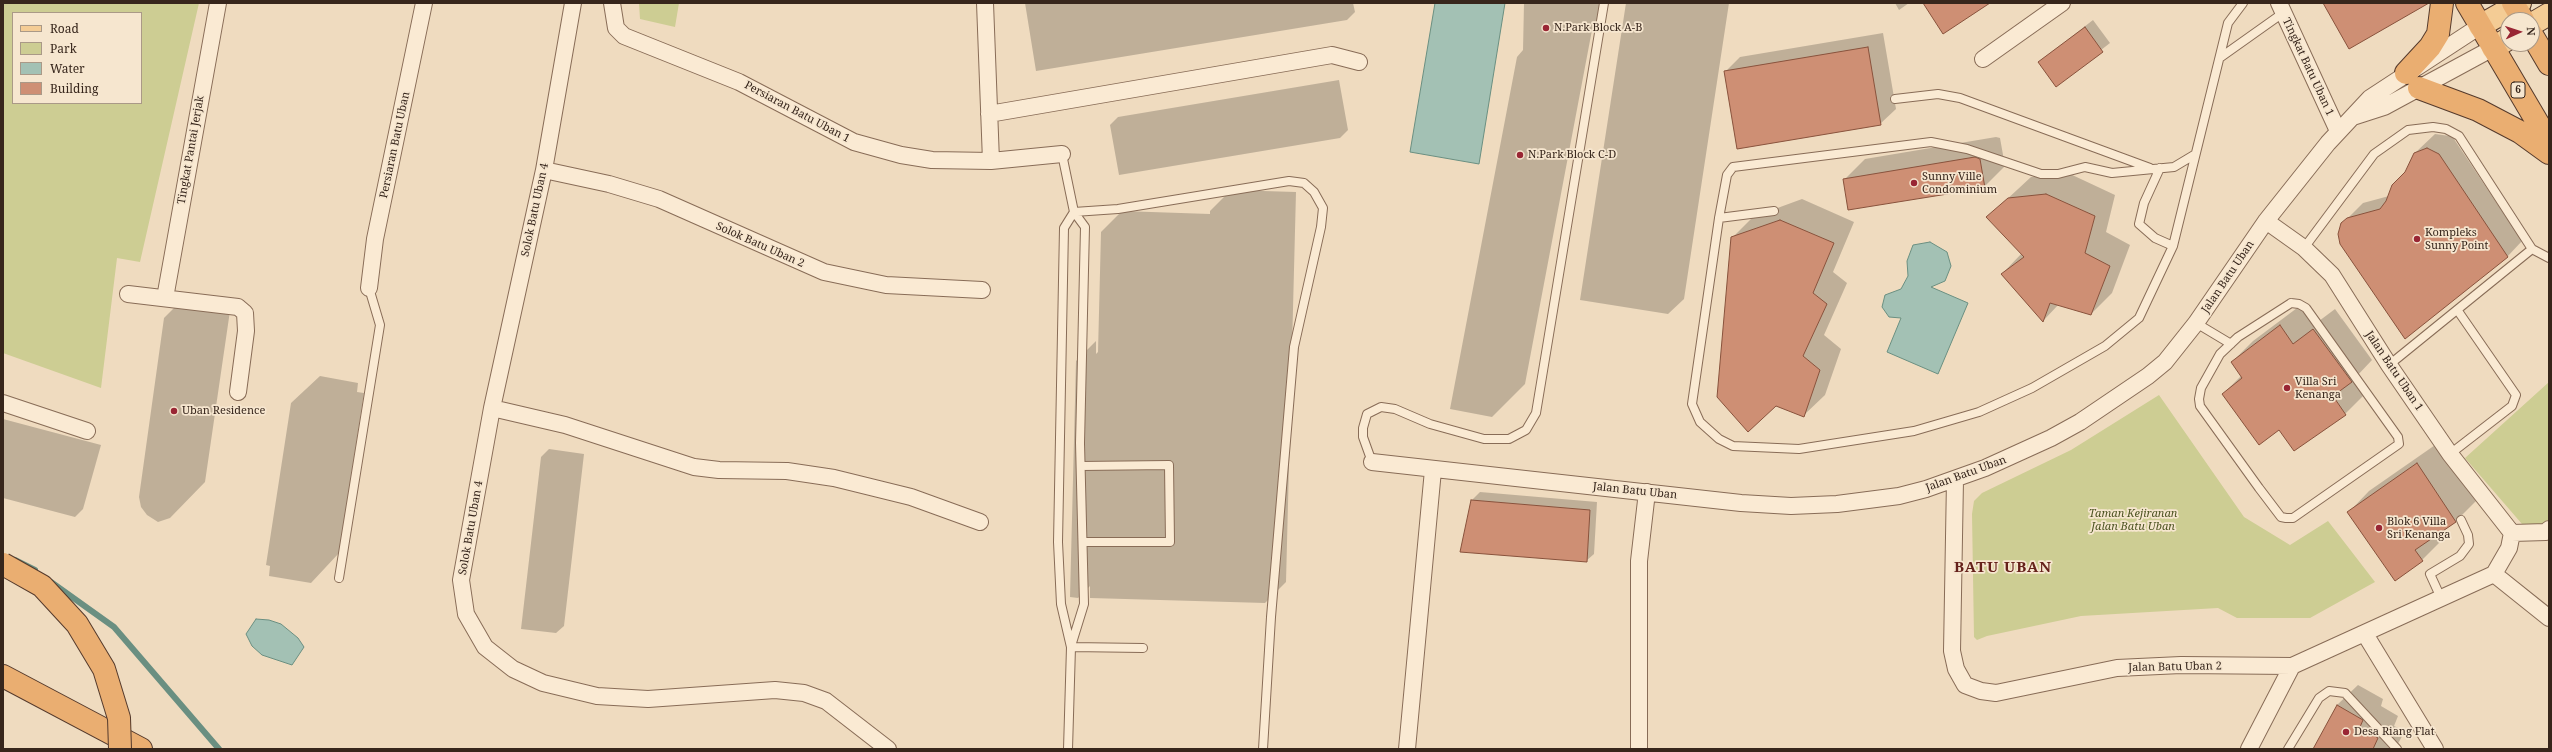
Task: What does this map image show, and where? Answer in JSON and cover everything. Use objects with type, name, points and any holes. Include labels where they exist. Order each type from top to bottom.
[{"type":"highway","points":[[2442,3],[2438,34],[2412,80],[2478,110],[2520,132],[2549,153]]},
{"type":"highway","name":"6","points":[[2467,3],[2480,26],[2500,42]]},
{"type":"highway","points":[[2540,49],[2549,64]]},
{"type":"highway","name":"6","points":[[2505,52],[2549,142]]},
{"type":"highway","points":[[3,564],[42,586],[77,624],[104,669],[119,718],[120,749]]},
{"type":"highway","points":[[3,676],[39,697],[141,749]]},
{"type":"main road","points":[[2480,26],[2518,8]]},
{"type":"main road","points":[[2540,19],[2549,14]]},
{"type":"street","name":"Tingkat Pantai Jerjak","points":[[165,298],[218,3]]},
{"type":"street","name":"Persiaran Batu Uban","points":[[369,288],[376,239],[424,3]]},
{"type":"street","name":"Solok Batu Uban 4","points":[[573,3],[544,170],[492,408],[461,580],[466,614],[485,647],[513,669],[543,683],[596,696],[648,699],[775,690],[804,693],[826,701],[888,749]]},
{"type":"street","name":"Persiaran Batu Uban 1","points":[[612,3],[616,28],[624,36],[739,82],[854,142],[895,154],[932,160],[991,161],[1062,154]]},
{"type":"street","points":[[985,3],[991,161]]},
{"type":"street","points":[[1983,59],[2062,3]]},
{"type":"street","name":"Tingkat Batu Uban 1","points":[[2281,8],[2338,131]]},
{"type":"street","name":"Jalan Batu Uban","points":[[2412,80],[2480,26]]},
{"type":"street","name":"Jalan Batu Uban","points":[[1372,462],[1432,470],[1741,503],[1806,506],[1837,504],[1899,496],[1955,480],[2011,458],[2080,422],[2148,376],[2165,362],[2196,323],[2266,221],[2338,131],[2370,98],[2500,43]]},
{"type":"street","points":[[989,114],[1332,55],[1359,62]]},
{"type":"street","name":"Solok Batu Uban 2","points":[[544,170],[610,184],[659,199],[824,272],[886,285],[982,290]]},
{"type":"street","name":"Jalan Batu Uban 1","points":[[2266,221],[2304,248],[2332,275],[2389,365],[2450,454],[2512,533]]},
{"type":"street","points":[[128,294],[238,307],[245,313],[246,331],[238,392]]},
{"type":"street","points":[[3,403],[87,431]]},
{"type":"street","points":[[492,408],[565,425],[694,467],[719,470],[787,471],[834,478],[911,497],[980,522]]},
{"type":"street","points":[[1407,749],[1432,470]]},
{"type":"street","name":"Jalan Batu Uban 2","points":[[1955,480],[1952,651],[1956,669],[1965,685],[1980,691],[1996,693],[2117,668],[2180,665],[2292,666],[2494,574]]},
{"type":"street","points":[[1639,749],[1639,561],[1647,492]]},
{"type":"street","points":[[2549,529],[2546,532],[2512,533],[2509,548],[2494,574],[2549,618]]},
{"type":"street","points":[[2365,634],[2435,749]]},
{"type":"street","points":[[2249,749],[2292,666]]},
{"type":"lane","points":[[1372,462],[1363,437],[1363,428],[1367,414],[1381,407],[1396,409],[1430,424],[1484,439],[1509,439],[1526,430],[1536,413],[1604,3]]},
{"type":"lane","points":[[2194,154],[2174,167],[2112,173],[2085,168],[2058,174],[2042,174],[1967,149],[1931,142],[1733,167],[1728,175],[1719,218],[1692,404],[1700,422],[1719,439],[1732,446],[1799,449],[1914,431],[1979,412],[2032,388],[2105,346],[2139,318],[2173,246],[2194,154],[2221,57],[2228,23],[2243,3]]},
{"type":"lane","points":[[2221,57],[2267,23],[2281,8]]},
{"type":"lane","points":[[1895,99],[1938,94],[1960,98],[2156,168]]},
{"type":"lane","points":[[2304,248],[2374,154],[2408,130],[2433,127],[2446,129],[2459,136],[2532,249],[2549,258]]},
{"type":"lane","points":[[1062,154],[1074,212],[1085,227],[1081,466],[1084,604],[1071,647]]},
{"type":"lane","points":[[2156,168],[2144,203],[2139,224],[2155,238],[2173,246]]},
{"type":"lane","points":[[1074,212],[1118,209],[1289,181],[1304,183],[1314,192],[1322,208],[1321,227],[1292,362],[1271,617],[1263,749]]},
{"type":"lane","points":[[1719,218],[1774,211]]},
{"type":"lane","points":[[1068,749],[1071,647],[1061,604],[1058,542],[1064,228],[1074,212]]},
{"type":"lane","points":[[2389,365],[2458,311],[2532,249]]},
{"type":"lane","points":[[339,578],[380,325],[369,288]]},
{"type":"lane","points":[[2291,303],[2299,304],[2306,308],[2398,437],[2398,444],[2293,518],[2281,517],[2200,406],[2201,388],[2220,354],[2231,344],[2238,337],[2291,303]]},
{"type":"lane","points":[[2450,454],[2512,406],[2516,396],[2458,311]]},
{"type":"lane","points":[[2196,323],[2231,344]]},
{"type":"lane","points":[[1081,466],[1169,465],[1170,542],[1082,542]]},
{"type":"lane","points":[[2441,598],[2430,574],[2460,556],[2468,544],[2468,535],[2461,520]]},
{"type":"lane","points":[[1071,647],[1143,648]]},
{"type":"lane","points":[[2288,749],[2319,698],[2329,691],[2345,693],[2397,749]]},
{"type":"green space","points":[[3,3],[199,3],[140,262],[117,258],[101,388],[3,353]]},
{"type":"green space","points":[[639,3],[679,3],[675,27],[640,19]]},
{"type":"green space","points":[[2549,382],[2549,519],[2537,528],[2522,524],[2465,458]]},
{"type":"green space","name":"Taman Kejiranan Jalan Batu Uban","points":[[2159,395],[2244,517],[2290,545],[2328,521],[2375,582],[2310,618],[2237,618],[2218,608],[2081,616],[1987,636],[1977,640],[1974,637],[1972,514],[1974,501],[1982,493],[2071,450]]},
{"type":"water","points":[[1435,3],[1505,3],[1479,164],[1410,152]]},
{"type":"water","points":[[1930,242],[1947,252],[1951,266],[1945,281],[1931,287],[1968,303],[1938,374],[1887,352],[1901,318],[1889,317],[1882,307],[1885,295],[1901,289],[1908,276],[1907,261],[1913,245]]},
{"type":"water","points":[[256,619],[269,620],[281,624],[298,638],[304,647],[292,665],[262,655],[252,646],[246,634]]},
{"type":"building","points":[[1923,3],[1990,3],[1943,34]]},
{"type":"building","points":[[2323,3],[2429,3],[2349,49]]},
{"type":"building","points":[[2085,27],[2103,52],[2056,87],[2038,62]]},
{"type":"building","points":[[1868,47],[1881,125],[1737,149],[1724,71]]},
{"type":"building","name":"Kompleks Sunny Point","points":[[2427,148],[2439,154],[2508,257],[2405,339],[2340,244],[2338,234],[2341,223],[2347,218],[2380,209],[2386,201],[2392,185],[2405,172],[2414,153]]},
{"type":"building","name":"Sunny Ville Condominium","points":[[1975,157],[1980,159],[1985,188],[1848,210],[1843,179]]},
{"type":"building","points":[[2046,194],[2095,216],[2085,253],[2110,266],[2091,315],[2050,303],[2043,322],[2001,274],[2024,257],[1986,217],[2008,198]]},
{"type":"building","points":[[1780,220],[1834,243],[1813,293],[1827,304],[1803,356],[1820,370],[1804,417],[1776,406],[1748,432],[1717,397],[1731,237]]},
{"type":"building","name":"Villa Sri Kenanga","points":[[2280,325],[2293,344],[2313,329],[2352,382],[2333,396],[2346,415],[2294,451],[2279,430],[2259,445],[2222,394],[2242,378],[2231,362]]},
{"type":"building","name":"Blok 6 Villa Sri Kenanga","points":[[2417,463],[2456,522],[2415,550],[2423,561],[2395,581],[2347,512]]},
{"type":"building","points":[[1471,500],[1590,510],[1587,562],[1460,552]]},
{"type":"building","name":"Desa Riang Flat","points":[[2337,705],[2363,720],[2360,727],[2378,738],[2373,749],[2313,749]]},
{"type":"waterway","points":[[15,560],[35,570]]},
{"type":"waterway","points":[[51,582],[114,627],[219,749]]},
{"type":"place","name":"N.Park Block A-B","points":[[1546,28]]},
{"type":"place","name":"N.Park Block C-D","points":[[1520,155]]},
{"type":"place","name":"Sunny Ville Condominium","points":[[1914,183]]},
{"type":"place","name":"Kompleks Sunny Point","points":[[2417,239]]},
{"type":"place","name":"Villa Sri Kenanga","points":[[2287,388]]},
{"type":"place","name":"Uban Residence","points":[[174,411]]},
{"type":"place","name":"Blok 6 Villa Sri Kenanga","points":[[2379,528]]},
{"type":"place","name":"Desa Riang Flat","points":[[2346,732]]},
{"type":"district","name":"BATU UBAN","points":[[2003,568]]}]
